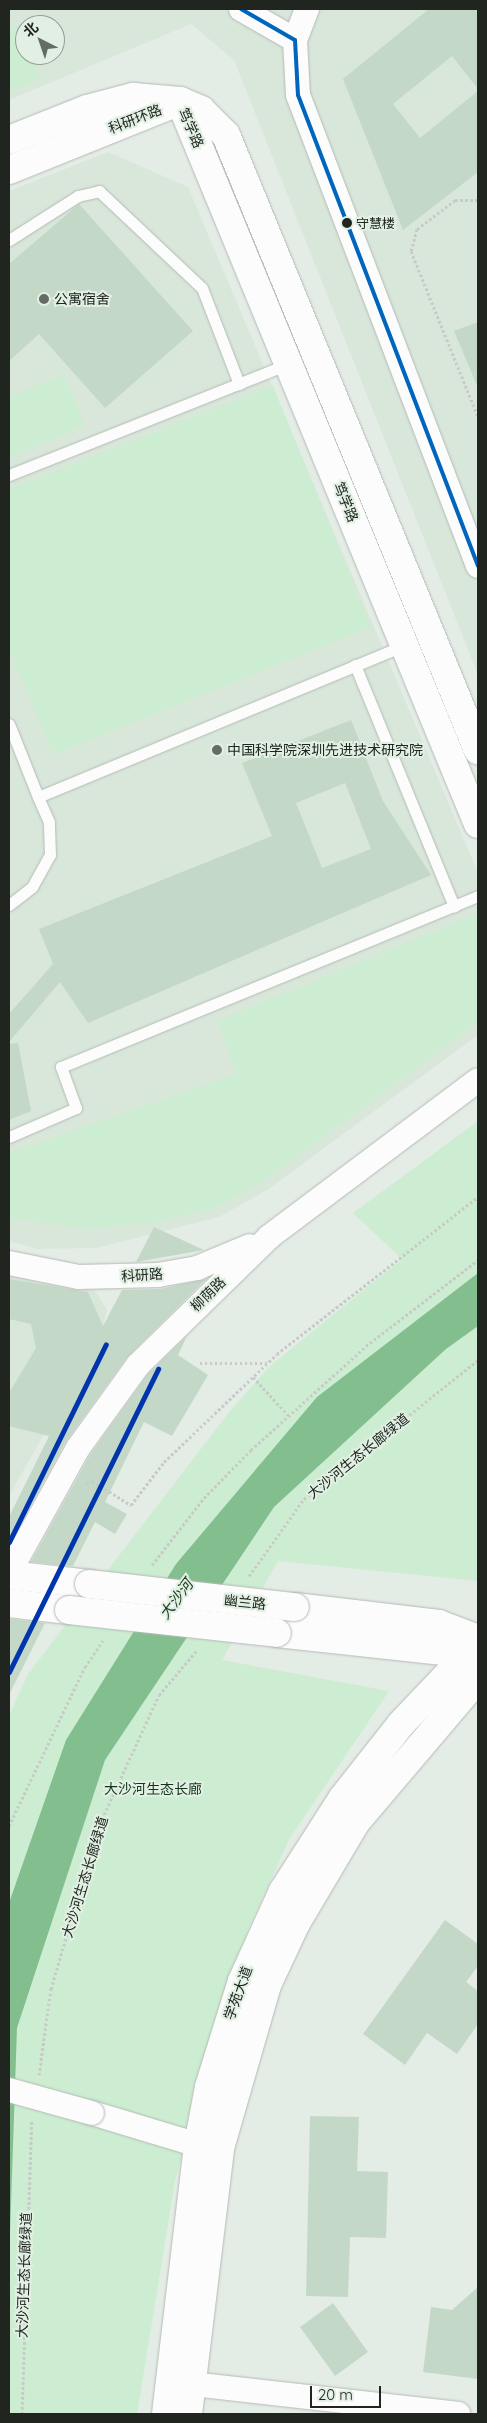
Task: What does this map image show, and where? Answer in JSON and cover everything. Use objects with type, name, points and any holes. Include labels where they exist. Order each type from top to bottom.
[{"type":"street","points":[[241,9],[295,40]]},
{"type":"street","points":[[307,9],[295,40],[298,95],[478,566]]},
{"type":"street","name":"科研环路","points":[[9,140],[109,102],[140,97],[180,101]]},
{"type":"street","name":"科研环路","points":[[9,170],[180,101]]},
{"type":"street","name":"笃学路","points":[[180,101],[478,824]]},
{"type":"street","name":"笃学路","points":[[180,101],[214,121],[234,148],[478,750]]},
{"type":"street","name":"柳荫路","points":[[9,1574],[78,1448],[138,1365],[269,1237],[478,1080]]},
{"type":"street","name":"科研路","points":[[9,1263],[80,1277],[158,1275],[197,1268],[269,1237]]},
{"type":"street","name":"幽兰路","points":[[9,1574],[439,1624],[476,1648]]},
{"type":"street","name":"幽兰路","points":[[9,1603],[277,1633],[476,1648]]},
{"type":"street","name":"学苑大道","points":[[188,2414],[180,2383],[198,2145],[224,2031],[283,1891],[369,1764],[476,1648]]},
{"type":"street","name":"学苑大道","points":[[166,2414],[180,2383],[220,2148],[267,1985],[296,1923],[356,1822],[478,1678]]},
{"type":"street","points":[[9,2090],[198,2145]]},
{"type":"street","points":[[180,2383],[458,2414]]},
{"type":"lane","points":[[9,240],[78,196],[99,191],[202,288],[239,384]]},
{"type":"lane","points":[[9,475],[289,364]]},
{"type":"lane","points":[[38,797],[405,645]]},
{"type":"lane","points":[[355,665],[454,906]]},
{"type":"lane","points":[[9,724],[50,822],[50,855],[32,887],[9,906]]},
{"type":"lane","points":[[9,1137],[76,1108],[61,1067],[478,896]]},
{"type":"path","points":[[478,200],[455,200],[418,229],[411,251],[478,417]]},
{"type":"path","points":[[83,1485],[92,1481],[131,1505],[164,1462],[268,1363],[372,1276],[478,1197]]},
{"type":"path","points":[[150,1568],[204,1498],[288,1415],[366,1346],[478,1260]]},
{"type":"path","name":"大沙河生态长廊绿道","points":[[242,1586],[304,1499],[478,1360]]},
{"type":"path","points":[[200,1363],[268,1363]]},
{"type":"path","points":[[253,1377],[288,1415]]},
{"type":"path","points":[[9,1826],[85,1667],[107,1634]]},
{"type":"path","name":"大沙河生态长廊绿道","points":[[37,2083],[51,1989],[98,1828],[159,1695],[204,1641]]},
{"type":"path","name":"大沙河生态长廊绿道","points":[[22,2414],[28,2149],[33,2111]]},
{"type":"shaded area","points":[[9,9],[478,9],[478,675],[234,60],[191,24],[9,100]]},
{"type":"shaded area","name":"中国科学院深圳先进技术研究院","points":[[108,152],[188,187],[478,873],[478,1035],[267,1190],[219,1217],[96,1248],[37,1249],[9,1241],[9,191]]},
{"type":"shaded area","points":[[9,1276],[94,1289],[107,1310],[101,1334],[9,1496]]},
{"type":"green space","points":[[15,27],[15,65],[35,65],[40,79],[9,91],[9,30]]},
{"type":"green space","points":[[64,374],[85,425],[9,458],[9,397]]},
{"type":"green space","points":[[273,386],[371,627],[53,755],[9,648],[9,489]]},
{"type":"green space","points":[[478,914],[478,1022],[263,1181],[216,1207],[152,1223],[85,1229],[9,1218],[9,1153],[237,1074],[217,1021]]},
{"type":"green space","name":"大沙河生态长廊","points":[[478,1121],[478,1581],[278,1561],[222,1660],[389,1691],[290,1838],[248,1929],[175,2181],[137,2414],[9,2414],[9,1716],[28,1674],[230,1411],[270,1366],[402,1259],[353,1213]]},
{"type":"water","name":"大沙河","points":[[478,1273],[478,1326],[446,1349],[274,1507],[105,1760],[17,2028],[9,2264],[9,1903],[66,1740],[176,1564],[317,1397]]},
{"type":"building","points":[[429,9],[478,9],[478,89],[452,56],[393,104],[420,138],[478,91],[478,172],[403,230],[343,79]]},
{"type":"building","points":[[79,204],[193,331],[105,408],[39,334],[9,361],[9,264]]},
{"type":"building","points":[[478,322],[478,388],[454,331]]},
{"type":"building","points":[[351,720],[383,801],[431,875],[88,1023],[60,982],[9,1042],[9,1014],[53,964],[39,929],[272,836],[242,763]],"holes":[[[345,783],[371,849],[322,868],[296,803]]]},
{"type":"building","points":[[18,1043],[31,1111],[9,1120],[9,1044]]},
{"type":"building","points":[[154,1227],[204,1250],[136,1262]]},
{"type":"building","points":[[9,1279],[88,1292],[103,1326],[122,1290],[160,1289],[206,1279],[127,1357],[66,1441],[9,1545],[9,1517],[49,1436],[9,1426],[9,1393],[36,1348],[31,1324],[9,1319]]},
{"type":"building","points":[[187,1336],[178,1355],[208,1375],[172,1436],[144,1422],[105,1502],[127,1514],[115,1534],[95,1522],[73,1566],[31,1562],[90,1455],[148,1374]]},
{"type":"building","points":[[9,1619],[45,1623],[9,1695]]},
{"type":"building","points":[[445,1920],[478,1944],[478,1966],[466,1982],[478,1991],[478,2024],[457,2054],[427,2033],[405,2065],[363,2034]]},
{"type":"building","points":[[310,2116],[359,2117],[357,2171],[388,2172],[386,2238],[350,2237],[348,2297],[306,2296]]},
{"type":"building","points":[[478,2287],[478,2379],[423,2372],[431,2307],[452,2310]]},
{"type":"building","points":[[333,2303],[368,2352],[335,2376],[300,2327]]},
{"type":"transit line","points":[[241,9],[295,40],[298,95],[478,566]]},
{"type":"transit line","points":[[9,1542],[106,1344]]},
{"type":"transit line","points":[[9,1672],[158,1369]]},
{"type":"place","name":"守慧楼","points":[[347,223]]},
{"type":"place","name":"公寓宿舍","points":[[44,299]]},
{"type":"place","name":"中国科学院深圳先进技术研究院","points":[[217,750]]}]
